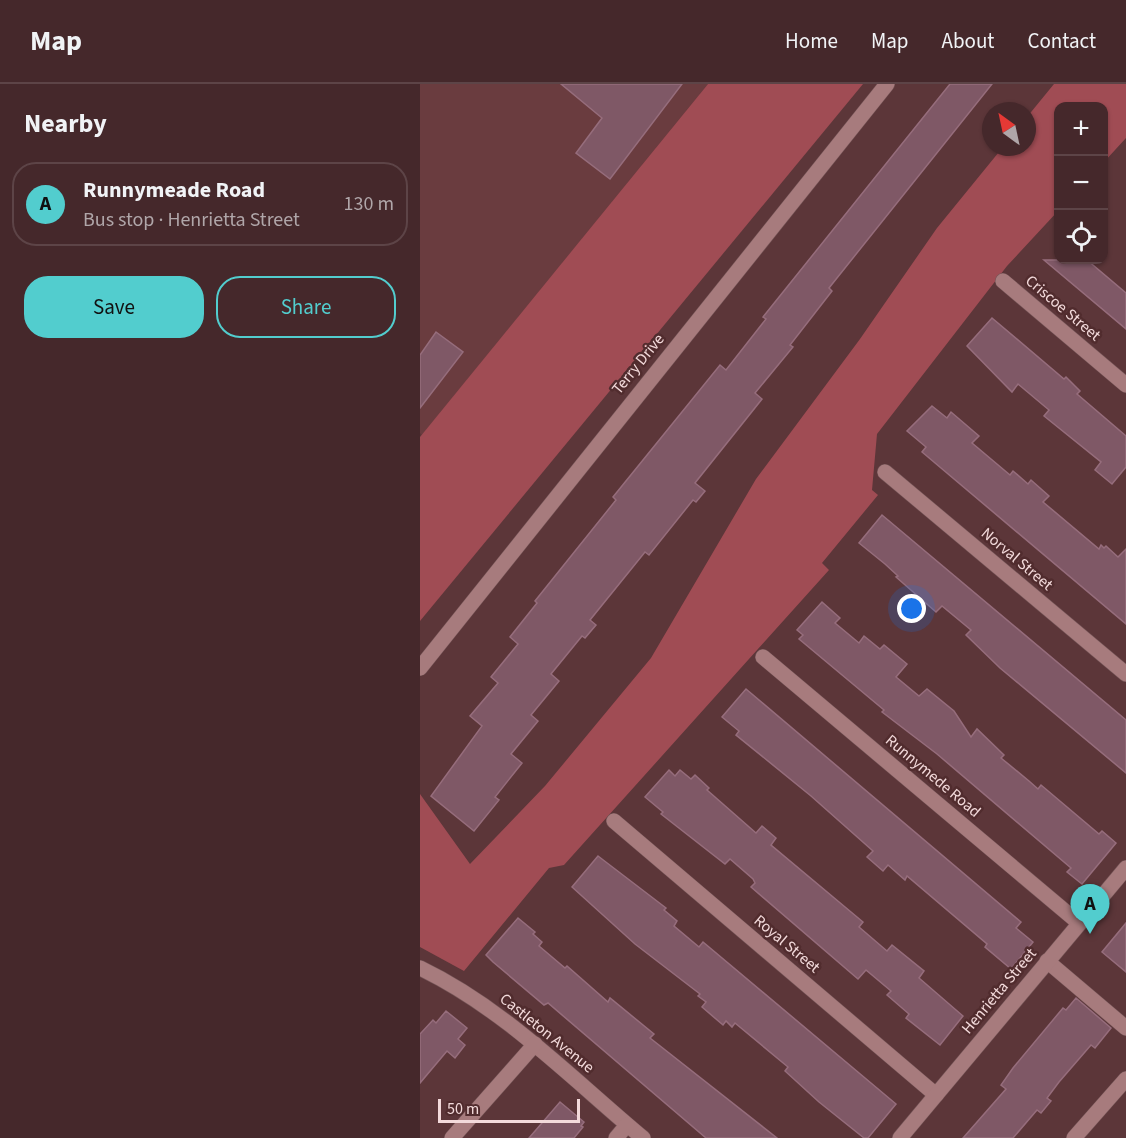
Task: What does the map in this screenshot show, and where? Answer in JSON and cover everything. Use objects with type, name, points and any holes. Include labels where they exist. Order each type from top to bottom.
[{"type":"street","name":"Terry Drive","points":[[420,668],[887,84]]},
{"type":"street","name":"Criscoe Street","points":[[1003,281],[1126,385]]},
{"type":"street","name":"Norval Street","points":[[885,472],[1126,674]]},
{"type":"street","name":"Runnymede Road","points":[[763,657],[1079,923]]},
{"type":"street","name":"Royal Street","points":[[614,821],[936,1095]]},
{"type":"street","name":"Henrietta Street","points":[[900,1138],[1125,871]]},
{"type":"street","points":[[1047,961],[1126,1028]]},
{"type":"street","name":"Castleton Avenue","points":[[420,968],[474,997],[535,1044],[643,1138]]},
{"type":"street","points":[[452,1138],[535,1044]]},
{"type":"street","points":[[1074,1138],[1126,1079]]},
{"type":"street","points":[[616,1138],[627,1125]]},
{"type":"shaded area","points":[[420,84],[708,84],[422,435],[420,433]]},
{"type":"shaded area","points":[[708,84],[863,84],[420,621],[420,437]]},
{"type":"shaded area","points":[[1054,84],[1126,84],[1126,138],[1108,158],[1108,102],[1054,102],[1054,215],[1007,266],[877,434],[872,490],[878,495],[822,563],[829,570],[564,865],[549,868],[464,971],[420,947],[420,794],[470,864],[545,786],[651,658],[756,479],[860,339],[937,228],[996,156],[1036,156],[1036,106]]},
{"type":"building","points":[[561,84],[682,84],[610,179],[576,153],[602,118]]},
{"type":"building","points":[[950,84],[992,84],[829,288],[832,291],[790,345],[793,347],[755,393],[762,399],[695,483],[705,491],[696,502],[693,500],[649,555],[645,552],[590,620],[596,625],[585,638],[582,636],[551,674],[559,681],[531,715],[538,721],[511,754],[522,763],[495,797],[499,800],[474,831],[431,796],[482,726],[470,716],[498,683],[491,677],[518,644],[510,637],[537,603],[535,601],[616,500],[613,497],[720,365],[726,370],[766,319],[763,317]]},
{"type":"building","points":[[1044,260],[1054,260],[1054,264],[1092,264],[1126,293],[1126,329]]},
{"type":"building","points":[[992,318],[1064,379],[1066,377],[1080,391],[1077,394],[1126,436],[1126,467],[1112,484],[1095,470],[1101,462],[1044,416],[1049,410],[1018,384],[1012,392],[967,346]]},
{"type":"building","points":[[436,332],[463,352],[420,408],[420,355]]},
{"type":"building","points":[[932,406],[947,418],[951,412],[979,436],[972,443],[1010,475],[1013,471],[1028,484],[1031,480],[1049,496],[1043,502],[1099,549],[1101,545],[1104,548],[1106,546],[1118,557],[1126,549],[1126,624],[922,452],[926,447],[907,431]]},
{"type":"building","points":[[882,515],[1126,720],[1126,773],[1000,668],[966,635],[971,630],[942,606],[936,612],[859,543]]},
{"type":"building","points":[[822,602],[840,618],[835,623],[859,643],[864,636],[880,649],[884,645],[907,664],[896,677],[919,696],[927,689],[954,711],[971,737],[977,729],[1004,755],[1001,758],[1038,789],[1041,785],[1099,834],[1102,831],[1116,843],[1082,884],[1067,872],[1071,868],[937,754],[882,712],[884,710],[799,639],[803,635],[797,630]]},
{"type":"building","points":[[746,689],[1021,922],[1016,928],[1033,942],[1011,969],[985,947],[987,944],[907,876],[905,880],[888,865],[883,871],[867,857],[873,851],[811,796],[736,735],[739,731],[722,717]]},
{"type":"building","points":[[669,770],[675,776],[680,770],[691,779],[695,775],[709,788],[707,790],[756,833],[762,826],[776,838],[771,845],[863,922],[859,927],[887,951],[892,945],[924,971],[919,978],[963,1016],[940,1045],[906,1018],[909,1014],[887,995],[891,991],[866,970],[858,979],[751,887],[755,883],[753,879],[730,859],[725,864],[661,814],[663,812],[645,797]]},
{"type":"building","points":[[598,856],[666,908],[664,910],[677,921],[674,926],[699,947],[703,942],[896,1104],[868,1138],[864,1138],[819,1102],[785,1071],[788,1067],[735,1023],[732,1027],[726,1021],[723,1025],[702,1007],[706,1002],[698,996],[700,994],[635,944],[572,887]]},
{"type":"building","points":[[518,918],[535,932],[533,934],[542,942],[539,946],[565,968],[567,966],[608,1002],[610,998],[654,1034],[650,1038],[777,1138],[706,1138],[548,1003],[544,1005],[493,962],[486,955]]},
{"type":"building","points":[[1126,923],[1126,972],[1102,952]]},
{"type":"building","points":[[1076,998],[1111,1028],[1095,1048],[1091,1045],[1047,1098],[1051,1101],[1041,1113],[1037,1110],[1013,1138],[963,1138],[1006,1089],[1001,1085],[1013,1068],[1063,1008],[1066,1010]]},
{"type":"building","points":[[446,1011],[467,1028],[458,1039],[465,1045],[455,1058],[447,1051],[420,1083],[420,1034],[433,1020],[436,1023]]},
{"type":"building","points":[[560,1102],[584,1122],[581,1126],[583,1127],[574,1138],[529,1138]]},
{"type":"place","name":"Runnymeade Road","points":[[1090,934]]}]
